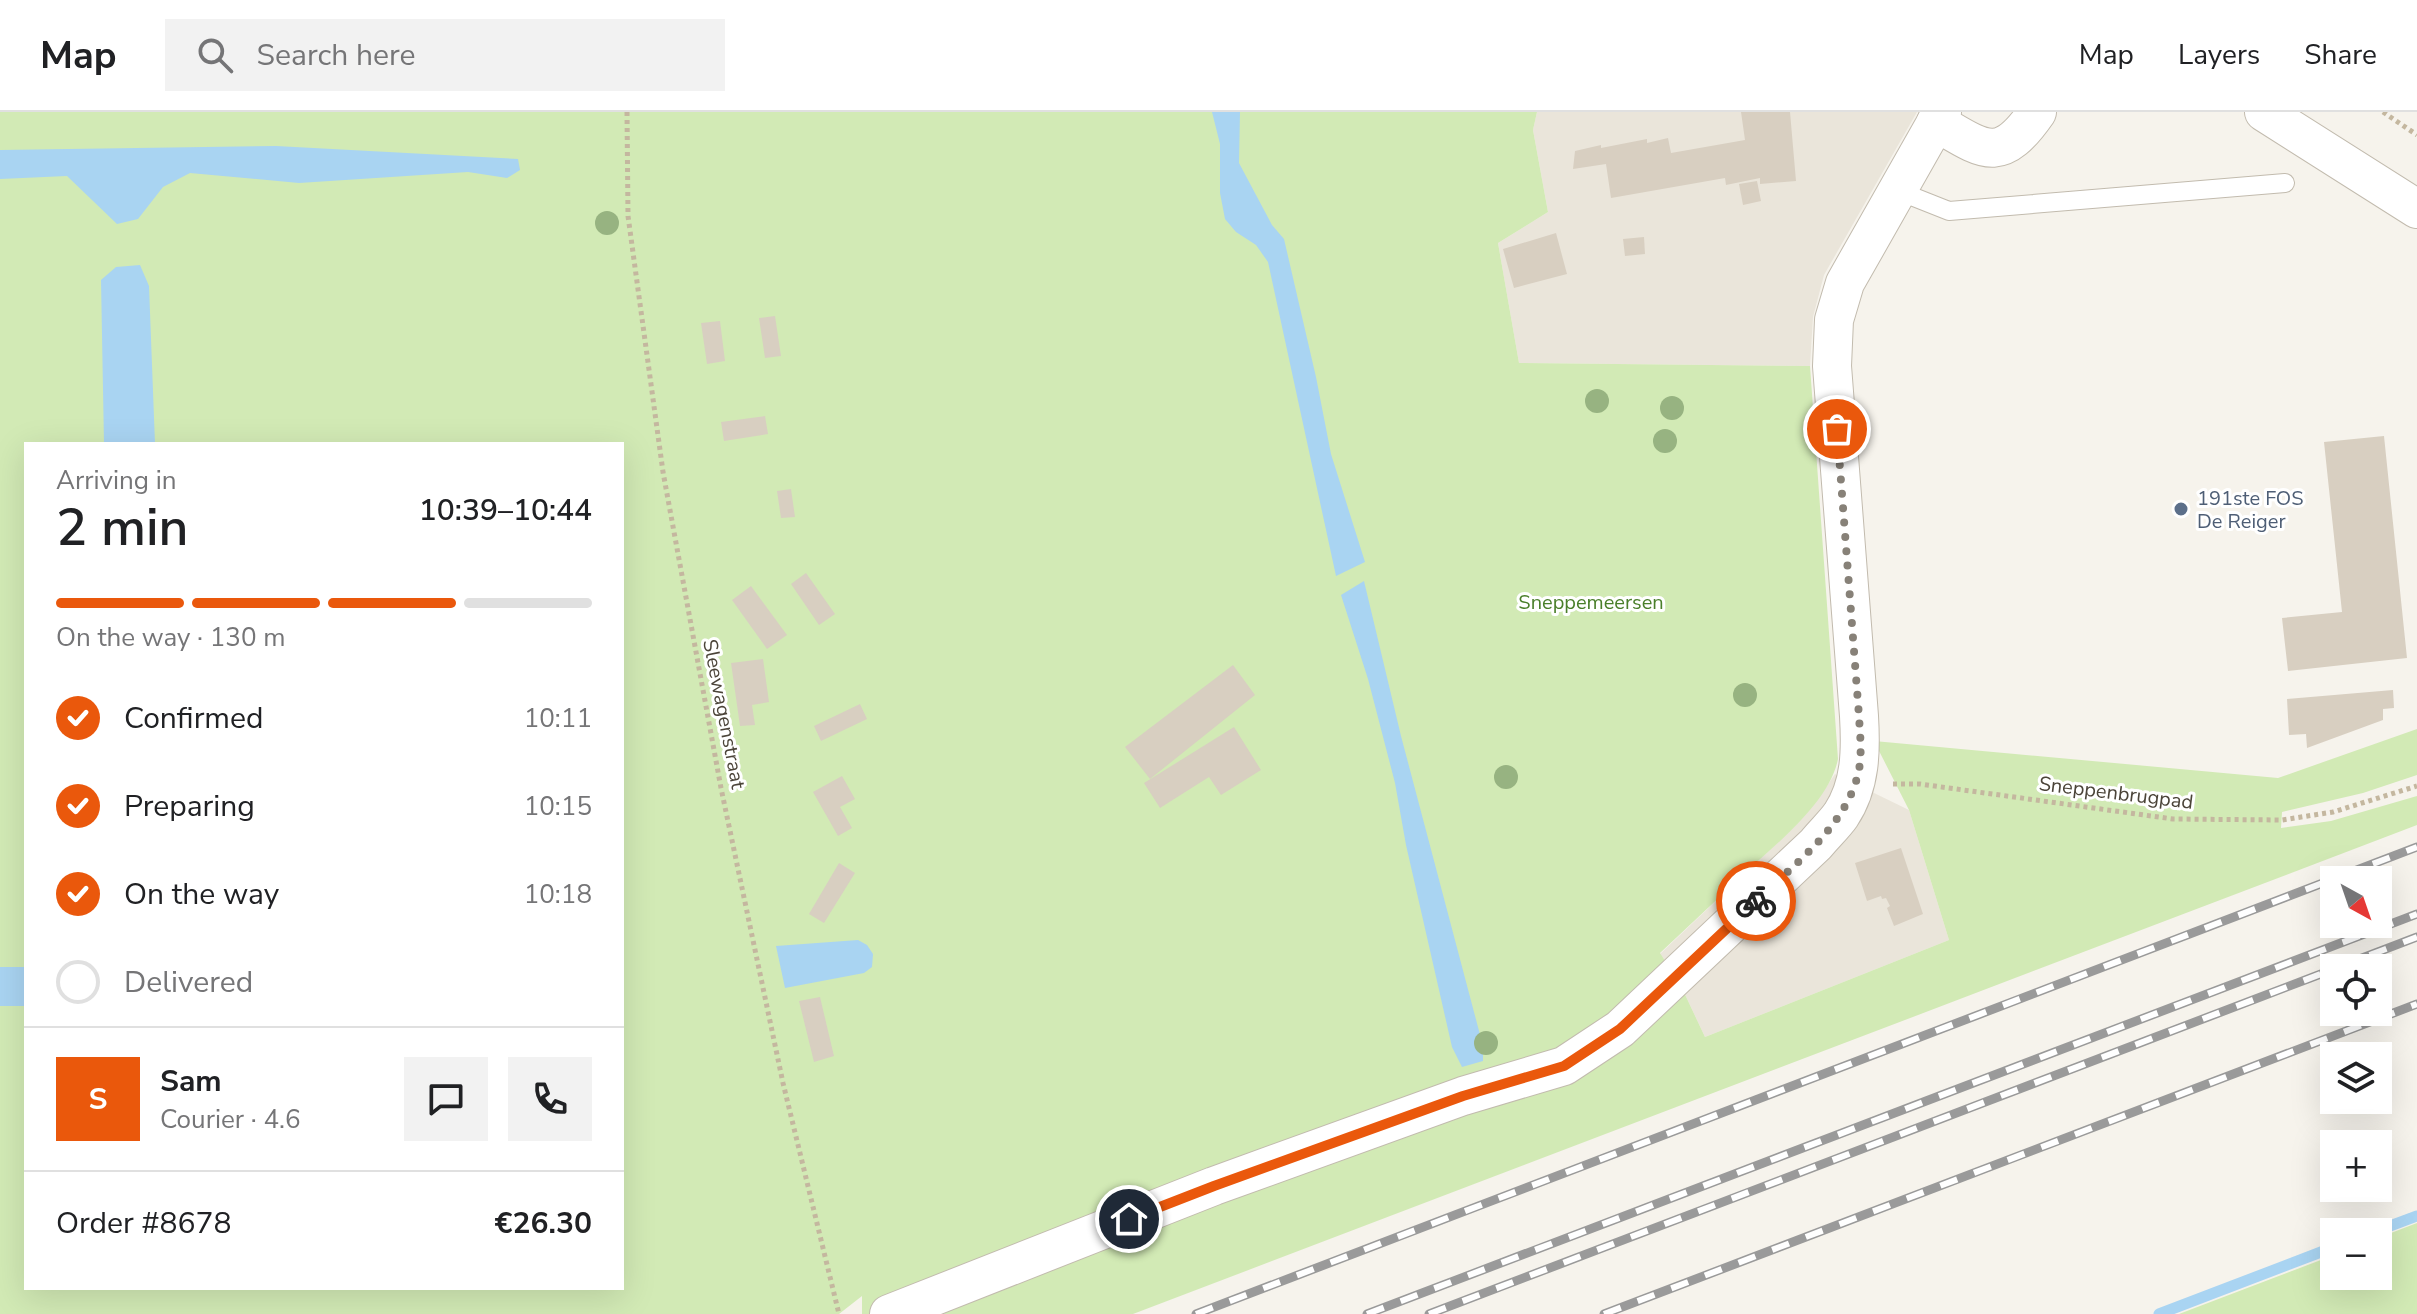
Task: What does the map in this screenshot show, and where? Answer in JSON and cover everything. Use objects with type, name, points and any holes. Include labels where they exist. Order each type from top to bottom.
[{"type":"street","points":[[889,1314],[1228,1181],[1463,1096],[1564,1066],[1620,1029],[1816,844],[1842,813],[1857,778],[1860,748],[1832,366],[1834,320],[1845,283],[1939,117],[1969,142],[1988,149],[2005,146],[2022,133],[2037,112]]},
{"type":"street","points":[[2264,112],[2417,209]]},
{"type":"lane","points":[[1896,190],[1949,211],[2285,183]]},
{"type":"path","name":"Sleewagenstraat","points":[[627,112],[628,216],[663,472],[721,788],[783,1083],[839,1314]]},
{"type":"path","points":[[2383,112],[2417,135]]},
{"type":"path","name":"Sneppenbrugpad","points":[[1857,778],[2173,819],[2220,820],[2282,820],[2320,814],[2417,786]]},
{"type":"shaded area","points":[[1537,112],[1917,112],[1824,275],[1813,317],[1810,366],[1519,363],[1498,243],[1548,212],[1533,130]]},
{"type":"shaded area","points":[[1835,774],[1909,810],[1949,940],[1705,1037],[1681,986],[1660,954],[1796,825]]},
{"type":"green space","name":"Sneppemeersen","points":[[0,112],[1537,112],[1533,130],[1548,212],[1498,243],[1519,363],[1810,366],[1838,759],[1833,776],[1812,808],[1660,953],[1681,986],[1705,1037],[1949,940],[1909,810],[1874,741],[2278,778],[2417,729],[2417,775],[2363,793],[2282,812],[2281,828],[2331,821],[2417,796],[2417,825],[1133,1314],[862,1314],[862,1296],[839,1314],[0,1314]]},
{"type":"green space","points":[[2417,1223],[2417,1314],[2179,1314],[2320,1260],[2320,1290],[2392,1290],[2392,1233]]},
{"type":"water","points":[[1212,112],[1240,112],[1239,163],[1272,225],[1284,239],[1331,454],[1365,562],[1336,576],[1268,262],[1256,245],[1236,232],[1225,219],[1220,193],[1220,144]]},
{"type":"water","points":[[276,146],[518,159],[520,170],[507,178],[468,172],[299,183],[190,173],[163,187],[138,219],[117,224],[67,176],[0,179],[0,150]]},
{"type":"water","points":[[140,265],[149,286],[155,442],[104,442],[101,280],[116,267]]},
{"type":"water","points":[[1364,581],[1401,736],[1483,1046],[1483,1061],[1462,1067],[1452,1047],[1395,783],[1368,679],[1341,595]]},
{"type":"water","points":[[858,940],[867,945],[873,954],[872,967],[864,973],[785,988],[776,946]]},
{"type":"water","points":[[0,967],[24,967],[24,1006],[0,1006]]},
{"type":"building","points":[[1741,112],[1790,112],[1796,181],[1760,184],[1760,178],[1726,185],[1725,178],[1611,198],[1606,164],[1573,169],[1575,151],[1601,145],[1601,148],[1668,138],[1671,153],[1745,140]]},
{"type":"building","points":[[1757,181],[1761,201],[1743,205],[1739,184]]},
{"type":"building","points":[[1556,233],[1567,274],[1514,288],[1503,249]]},
{"type":"building","points":[[1644,237],[1645,254],[1625,256],[1623,239]]},
{"type":"building","points":[[775,316],[781,356],[765,358],[759,318]]},
{"type":"building","points":[[720,321],[725,361],[707,364],[701,323]]},
{"type":"building","points":[[765,416],[768,434],[724,441],[721,422]]},
{"type":"building","points":[[2384,436],[2407,658],[2288,671],[2282,618],[2342,612],[2324,442]]},
{"type":"building","points":[[791,489],[795,517],[781,518],[777,491]]},
{"type":"building","points":[[806,573],[835,614],[819,625],[791,584]]},
{"type":"building","points":[[751,586],[787,635],[767,649],[732,600]]},
{"type":"building","points":[[763,659],[769,702],[752,705],[755,725],[740,726],[731,663]]},
{"type":"building","points":[[1233,665],[1255,695],[1150,779],[1125,747]]},
{"type":"building","points":[[2393,690],[2394,708],[2383,709],[2383,720],[2307,748],[2306,734],[2289,735],[2287,699]]},
{"type":"building","points":[[860,704],[867,719],[821,741],[814,726]]},
{"type":"building","points":[[1234,727],[1261,770],[1221,795],[1209,777],[1160,808],[1144,783]]},
{"type":"building","points":[[842,776],[855,799],[840,807],[852,828],[838,836],[813,792]]},
{"type":"building","points":[[1901,848],[1923,914],[1894,926],[1886,898],[1882,899],[1881,896],[1867,901],[1855,863]]},
{"type":"building","points":[[839,863],[855,873],[824,923],[809,914]]},
{"type":"building","points":[[820,997],[834,1056],[814,1062],[799,1001]]},
{"type":"waterway","points":[[2392,1225],[2417,1216]]},
{"type":"waterway","points":[[2159,1314],[2320,1252]]},
{"type":"railway","points":[[1196,1314],[2417,847]]},
{"type":"railway","points":[[1367,1314],[2417,914]]},
{"type":"railway","points":[[2373,954],[2417,937]]},
{"type":"railway","points":[[1429,1314],[2320,974]]},
{"type":"railway","points":[[1604,1314],[2417,1004]]},
{"type":"way so far","points":[[1756,901],[1816,844],[1842,813],[1857,778],[1860,761],[1837,429]]},
{"type":"place","name":"191ste FOS De Reiger","points":[[2181,509]]},
{"type":"route","points":[[1129,1219],[1463,1096],[1564,1066],[1620,1029],[1756,901]]}]
